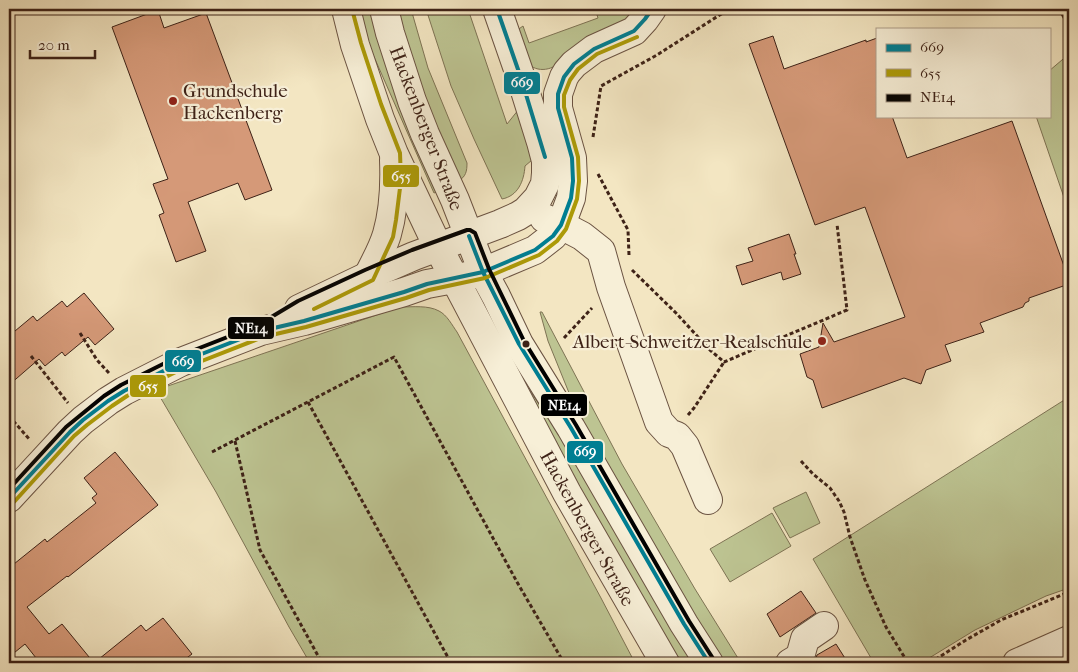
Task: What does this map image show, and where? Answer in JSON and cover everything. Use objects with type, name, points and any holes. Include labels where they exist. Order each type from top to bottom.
[{"type":"street","name":"Hackenberger Straße","points":[[346,9],[355,45],[375,106],[394,154],[438,247],[568,493],[665,663]]},
{"type":"street","name":"Hackenberger Straße","points":[[384,9],[412,101],[455,200],[483,272],[519,344],[571,428],[684,624],[709,663]]},
{"type":"street","points":[[261,331],[301,307],[368,276],[500,224],[526,211],[538,198],[545,184],[546,166],[541,142],[497,9]]},
{"type":"street","points":[[521,78],[558,78],[594,50],[634,30],[652,9]]},
{"type":"street","points":[[9,498],[83,420],[124,391],[181,362],[261,331],[304,321],[427,284],[483,272],[535,250],[553,236],[562,225],[571,198],[573,180],[572,158],[558,108],[558,94],[567,72]]},
{"type":"street","points":[[368,276],[387,234],[395,180],[394,154]]},
{"type":"street","points":[[526,211],[562,225],[582,236],[601,251],[611,287],[659,422],[686,446],[708,500]]},
{"type":"street","points":[[790,663],[800,657],[804,639],[824,626]]},
{"type":"street","points":[[1018,663],[1069,640]]},
{"type":"path","points":[[592,139],[601,86],[657,55],[729,9]]},
{"type":"path","points":[[1059,9],[1069,26]]},
{"type":"path","points":[[598,173],[628,230],[629,258]]},
{"type":"path","points":[[670,433],[694,408],[724,362],[847,310],[837,224]]},
{"type":"path","points":[[629,267],[724,362]]},
{"type":"path","points":[[80,333],[97,360],[124,391]]},
{"type":"path","points":[[32,356],[83,420]]},
{"type":"path","points":[[212,452],[394,357],[517,582],[564,663]]},
{"type":"path","points":[[308,402],[451,663]]},
{"type":"path","points":[[9,416],[45,458]]},
{"type":"path","points":[[235,440],[260,550],[322,663]]},
{"type":"path","points":[[801,461],[830,488],[839,501],[865,580],[886,627],[908,663]]},
{"type":"path","points":[[930,663],[1001,620],[1069,592]]},
{"type":"green space","points":[[356,9],[371,9],[439,191],[434,193],[360,25]]},
{"type":"green space","points":[[394,9],[411,9],[428,68],[467,163],[466,174],[458,181],[420,91]]},
{"type":"green space","points":[[426,9],[468,9],[507,124],[519,109],[532,160],[525,166],[522,182],[519,187],[508,197],[502,199],[474,139],[451,86]]},
{"type":"green space","points":[[595,9],[639,9],[622,24],[591,36],[579,43],[556,66],[540,69],[527,63],[521,52],[516,31],[523,26],[529,43],[598,18]]},
{"type":"green space","points":[[1069,54],[1069,212],[1037,118],[1050,118],[1050,70]]},
{"type":"green space","points":[[400,307],[435,309],[449,320],[457,332],[635,663],[310,663],[216,492],[156,390]]},
{"type":"green space","points":[[540,312],[542,312],[622,464],[695,589],[741,663],[722,663],[578,415],[548,341]]},
{"type":"green space","points":[[524,382],[568,447],[697,663],[683,663],[658,631],[595,525]]},
{"type":"green space","points":[[1069,397],[1069,588],[1046,596],[975,630],[921,663],[863,663],[871,658],[813,559]]},
{"type":"green space","points":[[806,492],[820,523],[790,538],[773,508]]},
{"type":"green space","points":[[772,513],[791,546],[730,582],[710,549]]},
{"type":"building","points":[[158,10],[164,28],[206,13],[272,190],[245,200],[238,183],[188,202],[206,251],[176,262],[159,215],[164,213],[153,184],[168,179],[112,27]]},
{"type":"building","points":[[773,36],[784,69],[866,40],[866,42],[876,38],[876,118],[893,118],[907,158],[1012,121],[1069,284],[1029,298],[1029,301],[1023,307],[980,323],[984,332],[945,345],[951,361],[926,370],[921,384],[904,378],[822,408],[813,380],[807,377],[800,354],[819,347],[823,323],[834,342],[905,317],[865,207],[815,225],[749,44]]},
{"type":"building","points":[[789,234],[801,274],[783,280],[781,272],[742,285],[736,266],[753,261],[748,248]]},
{"type":"building","points":[[84,293],[114,329],[95,345],[88,337],[65,356],[62,352],[45,366],[39,359],[9,385],[9,336],[33,316],[37,321],[62,301],[67,307]]},
{"type":"building","points":[[115,452],[158,505],[68,577],[27,607],[49,634],[62,624],[94,663],[40,663],[25,644],[9,657],[9,568],[45,539],[47,542],[96,503],[92,498],[97,494],[84,478]]},
{"type":"building","points":[[801,591],[816,613],[780,637],[767,614]]},
{"type":"building","points":[[163,618],[192,654],[180,663],[94,663],[141,625],[146,631]]},
{"type":"building","points":[[836,644],[848,663],[814,663],[817,655]]},
{"type":"transit line","name":"655","points":[[314,309],[373,280],[393,237],[396,220],[401,180],[400,153],[381,104],[352,9]]},
{"type":"transit line","name":"669","points":[[497,9],[521,78],[545,157]]},
{"type":"transit line","name":"669","points":[[9,498],[83,420],[124,391],[181,362],[261,331],[304,321],[427,284],[483,272],[535,250],[553,236],[561,225],[571,198],[573,181],[572,158],[558,108],[558,94],[564,77],[574,64],[594,49],[634,31],[652,9]]},
{"type":"transit line","name":"655","points":[[14,502],[74,436],[87,425],[127,396],[184,368],[263,337],[306,327],[429,290],[485,278],[539,255],[557,241],[566,229],[577,199],[579,181],[578,157],[564,107],[564,95],[570,80],[578,69],[597,54],[637,37]]},
{"type":"transit line","name":"NE14","points":[[9,489],[66,427],[104,396],[121,385],[179,356],[258,325],[298,301],[365,270],[412,250],[470,230],[475,233],[489,269],[524,341],[576,425],[689,621],[714,660]]},
{"type":"transit line","name":"669","points":[[469,236],[483,272],[519,344],[571,428],[684,624],[709,663]]},
{"type":"place","name":"Grundschule Hackenberg","points":[[173,101]]},
{"type":"place","name":"Albert-Schweitzer-Realschule","points":[[822,341]]}]
